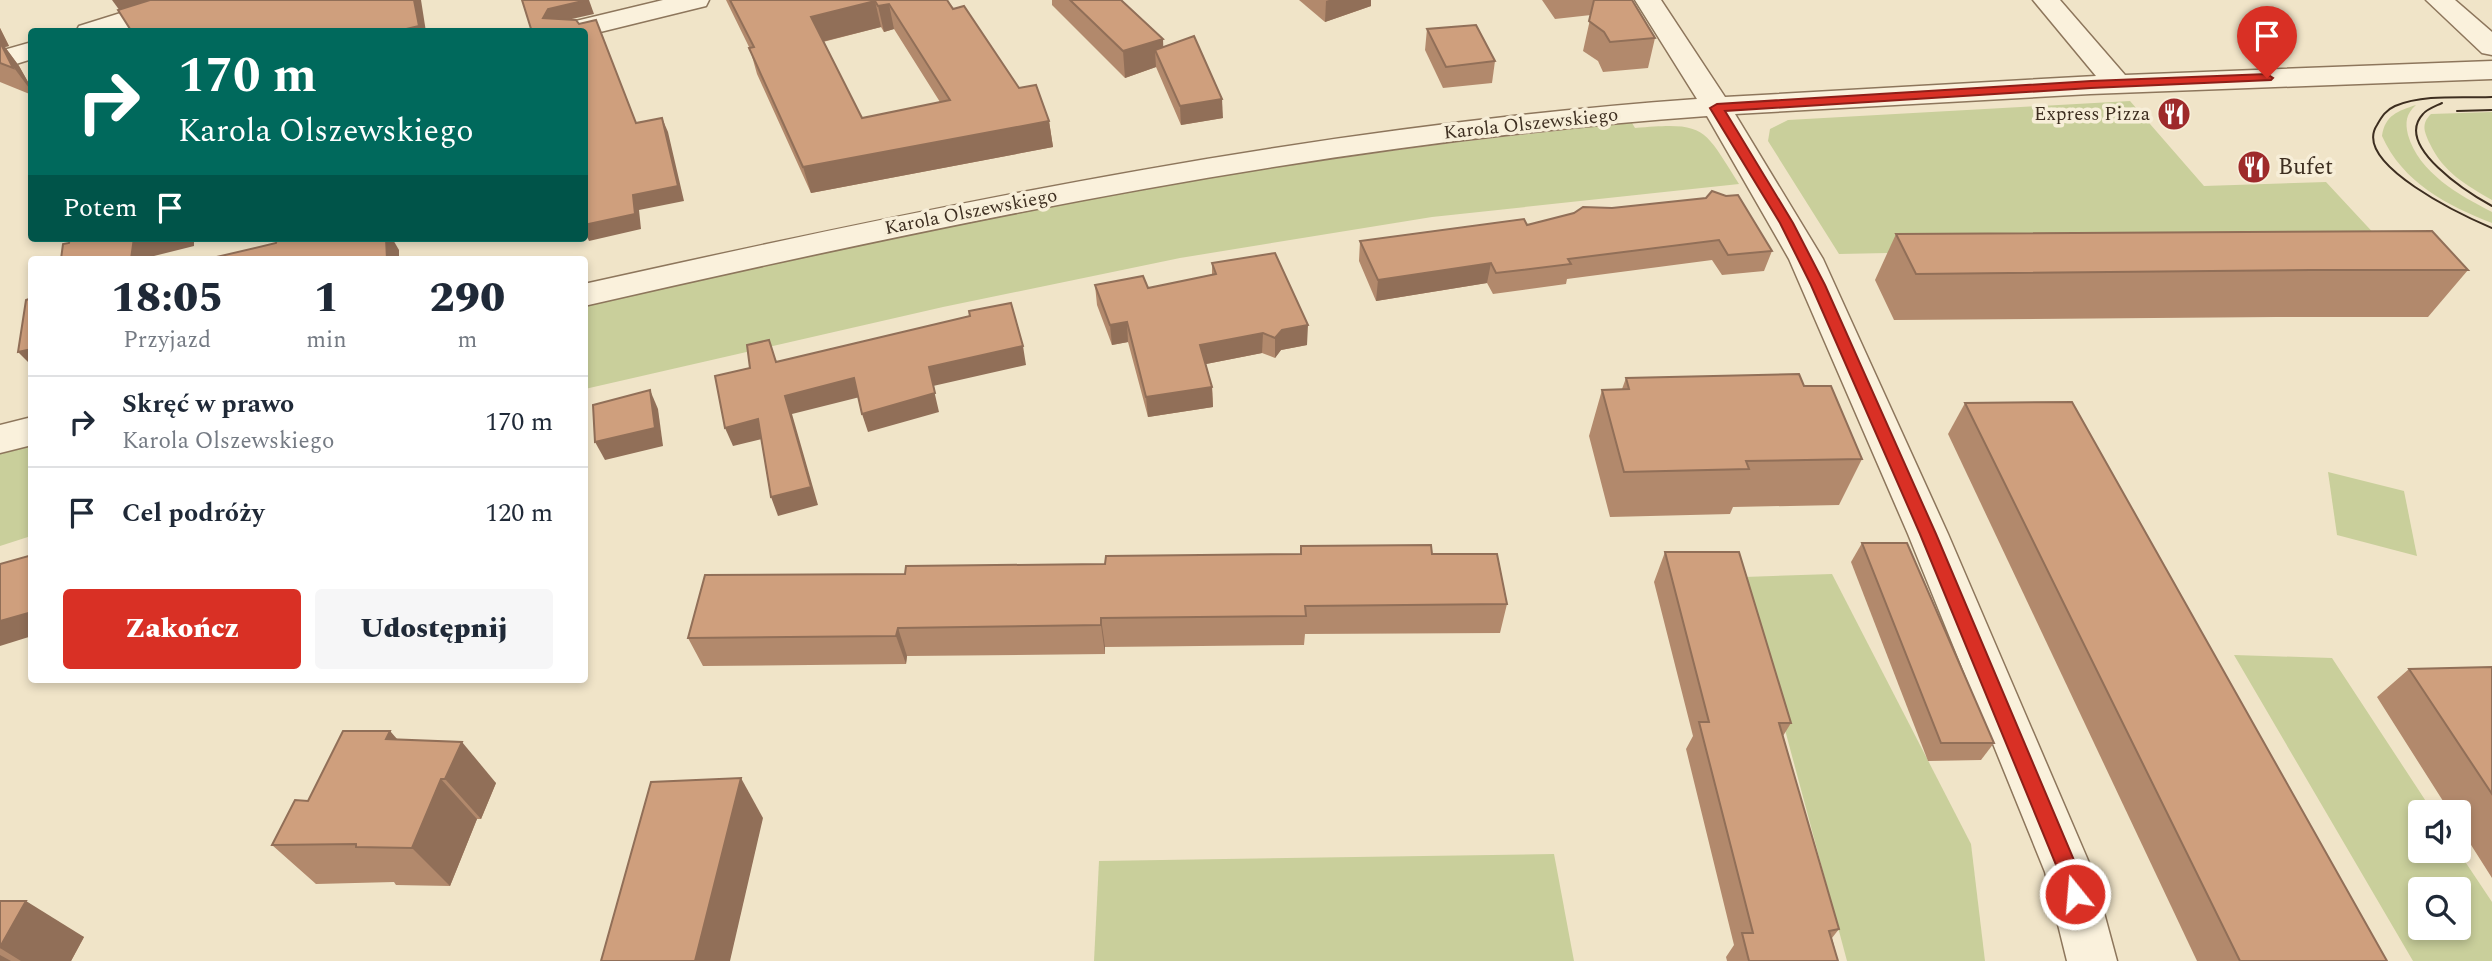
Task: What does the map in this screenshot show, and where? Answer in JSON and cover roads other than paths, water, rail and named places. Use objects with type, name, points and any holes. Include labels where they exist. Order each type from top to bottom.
[{"type":"street","points":[[102,28],[189,0]]},
{"type":"street","points":[[581,28],[696,0]]},
{"type":"street","points":[[1648,0],[1717,108],[1806,259],[1894,458],[2069,872],[2092,961]]},
{"type":"street","points":[[2046,0],[2117,83]]},
{"type":"street","points":[[2439,0],[2492,47]]},
{"type":"street","points":[[0,60],[28,51]]},
{"type":"street","name":"Karola Olszewskiego","points":[[588,294],[849,237],[1189,171],[1429,134],[1571,119],[1717,108],[2117,83],[2492,70]]},
{"type":"street","points":[[0,439],[28,432]]},
{"type":"tram line","points":[[2492,97],[2430,98],[2406,102],[2387,111],[2377,125],[2373,140],[2380,156],[2415,187],[2459,213],[2492,228]]},
{"type":"tram line","points":[[2442,103],[2423,114],[2416,127],[2418,140],[2438,168],[2492,206]]},
{"type":"tram line","points":[[2457,111],[2492,110]]},
{"type":"place","name":"Express Pizza","points":[[2174,114]]},
{"type":"place","name":"Bufet","points":[[2254,167]]}]
